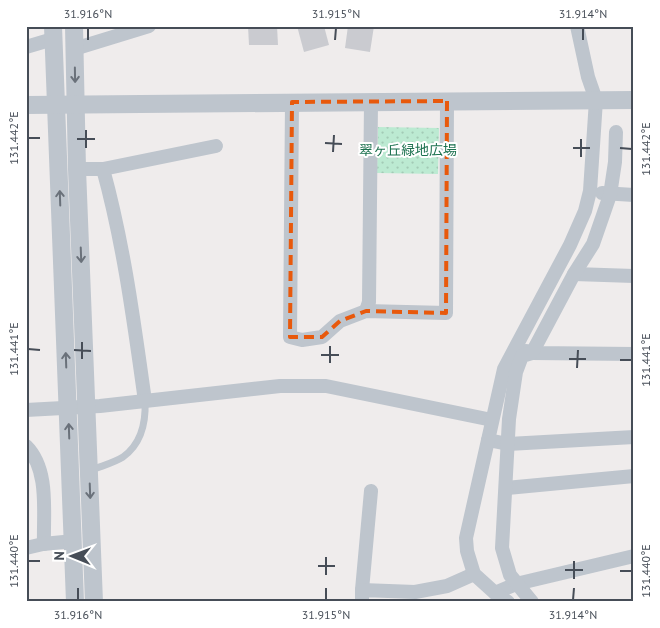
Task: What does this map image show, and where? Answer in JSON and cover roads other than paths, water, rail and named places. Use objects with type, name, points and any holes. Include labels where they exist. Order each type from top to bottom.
[{"type":"street","points":[[74,26],[77,169],[94,602]]},
{"type":"street","points":[[74,48],[149,26]]},
{"type":"street","points":[[508,602],[474,574],[467,551],[466,538],[504,368],[570,245],[585,211],[590,191],[596,100],[588,77],[577,26]]},
{"type":"street","points":[[26,47],[53,33],[76,602]]},
{"type":"street","points":[[26,105],[634,100]]},
{"type":"street","points":[[292,102],[290,337],[302,340],[322,337],[340,321],[366,310],[446,313],[447,101]]},
{"type":"street","points":[[366,310],[369,302],[371,102]]},
{"type":"street","points":[[532,602],[510,575],[502,548],[507,488],[509,419],[516,372],[522,356],[532,352],[574,274],[593,244],[610,195],[615,162],[616,132]]},
{"type":"street","points":[[77,169],[103,169],[216,146]]},
{"type":"street","points":[[103,169],[121,248],[134,318],[145,401]]},
{"type":"street","points":[[590,191],[610,195],[634,195]]},
{"type":"street","points":[[574,274],[634,276]]},
{"type":"street","points":[[515,348],[532,352],[634,354]]},
{"type":"street","points":[[26,410],[68,409],[280,386],[326,386],[492,420]]},
{"type":"street","points":[[488,440],[508,444],[634,437]]},
{"type":"street","points":[[26,446],[39,465],[42,478],[44,544]]},
{"type":"street","points":[[507,488],[634,476]]},
{"type":"street","points":[[371,491],[362,596],[415,592],[446,586],[474,574]]},
{"type":"street","points":[[26,548],[74,541]]},
{"type":"street","points":[[495,593],[516,584],[634,556]]},
{"type":"lane","points":[[97,468],[122,457],[135,444],[144,427],[146,416],[145,401]]},
{"type":"park label","name":"翠ヶ丘緑地広場","points":[[408,150]]}]
